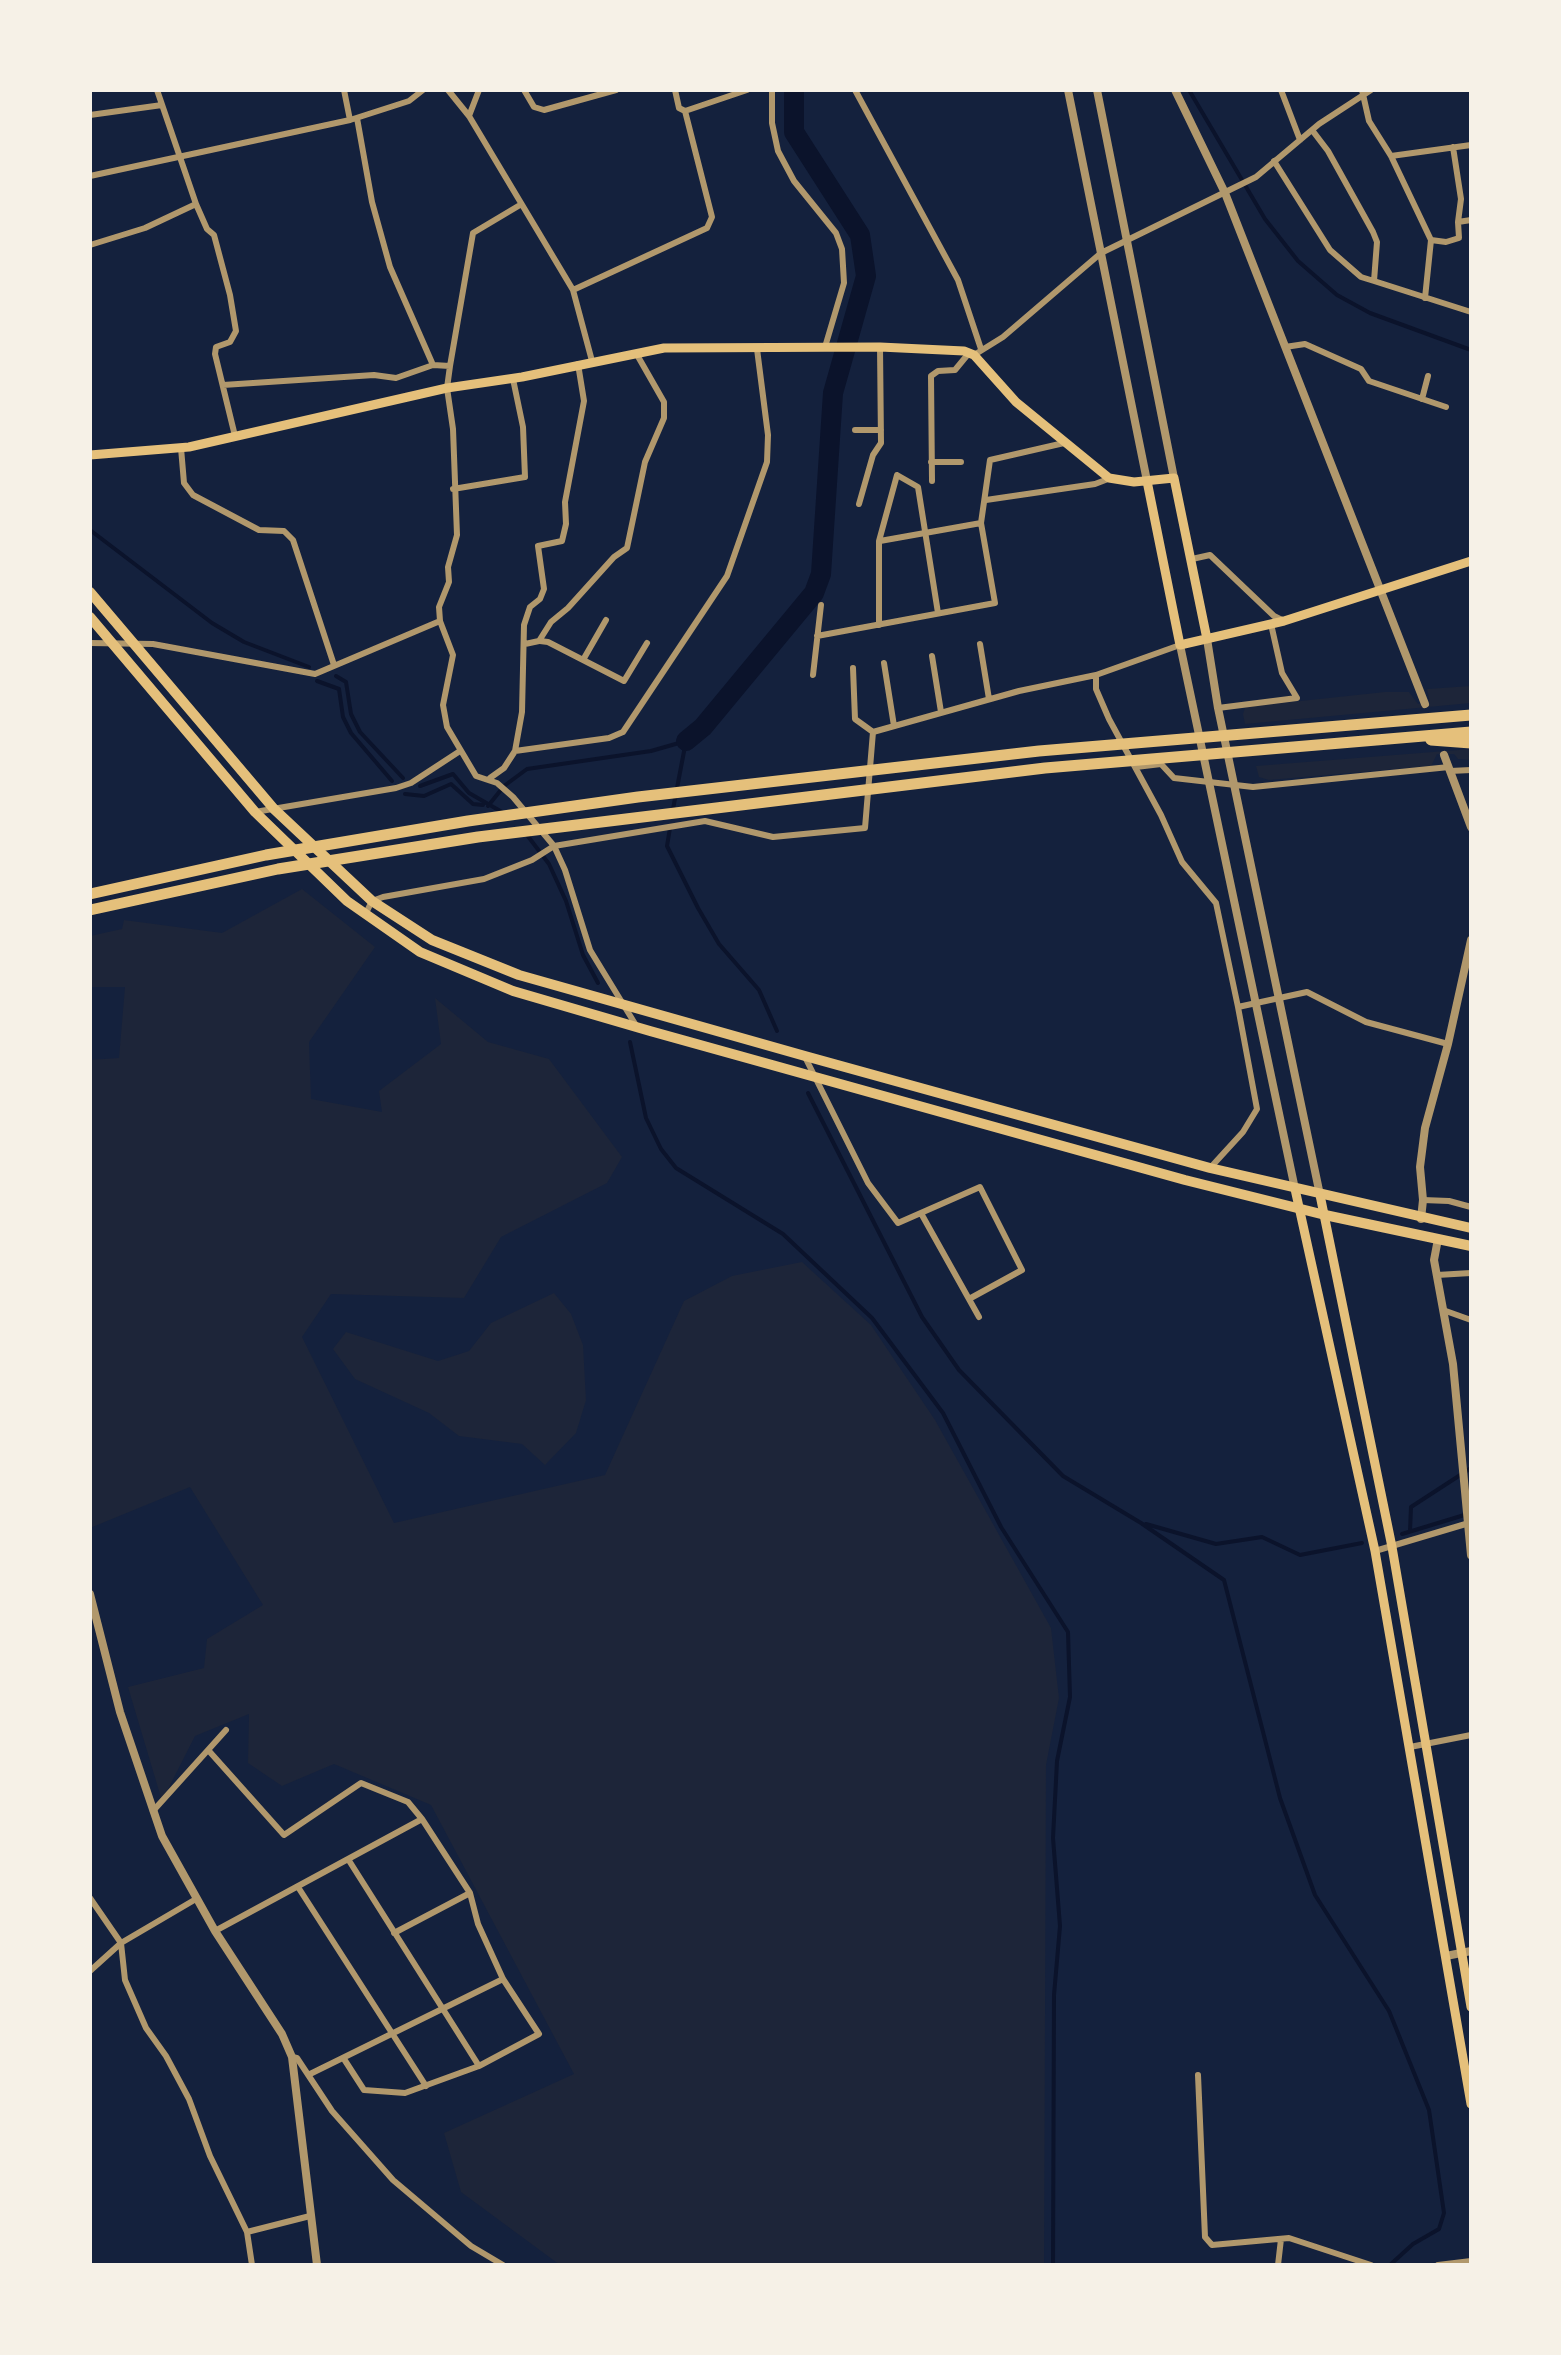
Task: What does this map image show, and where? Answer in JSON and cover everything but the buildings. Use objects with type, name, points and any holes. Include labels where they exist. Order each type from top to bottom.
[{"type":"highway","points":[[90,592],[274,809],[372,902],[432,940],[519,975],[805,1056],[1210,1168],[1471,1228]]},
{"type":"highway","points":[[90,617],[255,812],[318,876],[364,916],[420,952],[497,984],[637,1028],[1184,1180],[1471,1246]]},
{"type":"highway","points":[[90,894],[266,855],[638,797],[1039,751],[1471,715]]},
{"type":"highway","points":[[90,910],[278,869],[478,837],[1045,768],[1471,732]]},
{"type":"highway","points":[[1414,737],[1471,743]]},
{"type":"main road","points":[[90,455],[181,448],[448,388],[664,348],[827,346],[974,352],[1016,402],[1110,478],[1134,482],[1174,478],[1207,639]]},
{"type":"main road","points":[[1147,480],[1180,645],[1284,621],[1471,561]]},
{"type":"main road","points":[[1295,1189],[1375,1550],[1471,2104]]},
{"type":"main road","points":[[1320,1195],[1392,1548],[1467,1952],[1471,2006]]},
{"type":"street","points":[[157,90],[196,204],[206,229],[214,235],[236,331],[230,342],[216,347],[235,436]]},
{"type":"street","points":[[344,90],[390,267],[433,365]]},
{"type":"street","points":[[90,176],[353,119],[410,101],[423,90]]},
{"type":"street","points":[[448,90],[469,116],[573,290],[592,361]]},
{"type":"street","points":[[469,116],[479,90]]},
{"type":"street","points":[[524,90],[534,106],[544,110],[616,90]]},
{"type":"street","points":[[675,90],[679,108],[685,111],[747,90]]},
{"type":"street","points":[[772,90],[772,123],[778,151],[794,181],[836,232],[842,249],[844,284],[827,346]]},
{"type":"street","points":[[855,90],[958,280],[974,352]]},
{"type":"street","points":[[1068,90],[1147,480]]},
{"type":"street","points":[[1097,90],[1174,478]]},
{"type":"street","points":[[1175,90],[1224,194],[1425,704]]},
{"type":"street","points":[[1281,90],[1300,140]]},
{"type":"street","points":[[932,481],[931,376],[938,371],[955,370],[974,352],[1002,336],[1101,253],[1256,177],[1312,130],[1371,90]]},
{"type":"street","points":[[1362,93],[1369,121],[1391,156],[1431,240],[1425,298]]},
{"type":"street","points":[[90,115],[162,104]]},
{"type":"street","points":[[573,290],[707,228],[712,217],[685,111]]},
{"type":"street","points":[[1312,130],[1373,232],[1377,242],[1374,281]]},
{"type":"street","points":[[1391,156],[1471,144]]},
{"type":"street","points":[[1431,240],[1446,242],[1458,238],[1461,199],[1452,147]]},
{"type":"street","points":[[1274,161],[1330,250],[1361,276],[1471,312]]},
{"type":"street","points":[[90,245],[146,228],[196,204]]},
{"type":"street","points":[[520,205],[473,233],[450,366],[457,535],[448,567],[449,582],[439,607],[453,655],[443,705],[448,727],[476,776],[493,781],[512,796],[565,870],[590,950],[637,1028]]},
{"type":"street","points":[[1458,222],[1471,220]]},
{"type":"street","points":[[1285,348],[1305,344],[1361,369],[1369,381],[1446,407]]},
{"type":"street","points":[[859,504],[873,455],[881,443],[876,347]]},
{"type":"street","points":[[515,751],[609,738],[623,732],[728,576],[766,462],[768,435],[757,349]]},
{"type":"street","points":[[539,641],[551,622],[614,556],[627,548],[645,462],[664,418],[664,402],[636,353]]},
{"type":"street","points":[[493,781],[515,751],[522,712],[524,625],[530,606],[544,589],[538,546],[562,541],[566,524],[566,502],[584,401],[578,364]]},
{"type":"street","points":[[222,385],[374,375],[396,378],[433,365],[450,366]]},
{"type":"street","points":[[1422,399],[1428,376]]},
{"type":"street","points":[[454,490],[525,477],[524,426],[513,379]]},
{"type":"street","points":[[854,430],[881,430]]},
{"type":"street","points":[[817,636],[995,603],[982,523],[990,460],[1065,443]]},
{"type":"street","points":[[181,448],[184,483],[193,495],[259,530],[284,531],[293,540],[334,665]]},
{"type":"street","points":[[931,462],[961,462]]},
{"type":"street","points":[[879,624],[879,541],[896,476],[918,488],[938,613]]},
{"type":"street","points":[[986,500],[1095,484],[1110,478]]},
{"type":"street","points":[[879,541],[982,523]]},
{"type":"street","points":[[1192,558],[1210,556],[1284,621]]},
{"type":"street","points":[[813,674],[821,604]]},
{"type":"street","points":[[583,660],[606,620]]},
{"type":"street","points":[[90,643],[153,644],[308,674],[440,621]]},
{"type":"street","points":[[1218,708],[1296,698],[1282,672],[1271,624]]},
{"type":"street","points":[[1207,639],[1320,1195]]},
{"type":"street","points":[[526,644],[548,642],[624,682],[647,643]]},
{"type":"street","points":[[980,644],[989,698]]},
{"type":"street","points":[[873,732],[989,698],[1096,675],[1180,645],[1295,1189]]},
{"type":"street","points":[[932,656],[941,712]]},
{"type":"street","points":[[884,663],[894,726]]},
{"type":"street","points":[[852,668],[855,719],[873,732]]},
{"type":"street","points":[[1096,675],[1096,689],[1104,708],[1182,862],[1216,903],[1257,1109],[1210,1168]]},
{"type":"street","points":[[364,916],[372,902],[484,879],[551,848],[705,821],[774,837],[865,828],[873,732]]},
{"type":"street","points":[[255,812],[396,788],[460,751]]},
{"type":"street","points":[[1444,754],[1471,827]]},
{"type":"street","points":[[1136,766],[1161,764],[1174,778],[1235,786],[1471,770]]},
{"type":"street","points":[[1421,1219],[1420,1168],[1425,1128],[1471,940]]},
{"type":"street","points":[[1238,1007],[1307,992],[1366,1022],[1448,1044]]},
{"type":"street","points":[[805,1056],[868,1183],[896,1222],[902,1224],[980,1186],[1022,1270],[970,1299]]},
{"type":"street","points":[[1423,1200],[1471,1207]]},
{"type":"street","points":[[922,1215],[979,1317]]},
{"type":"street","points":[[1438,1239],[1434,1260],[1452,1364],[1471,1555]]},
{"type":"street","points":[[1437,1275],[1471,1273]]},
{"type":"street","points":[[1443,1310],[1471,1320]]},
{"type":"street","points":[[1375,1550],[1469,1523]]},
{"type":"street","points":[[90,1594],[120,1712],[174,1862],[282,2034],[292,2057],[317,2265]]},
{"type":"street","points":[[153,1811],[226,1730]]},
{"type":"street","points":[[1410,1747],[1471,1735]]},
{"type":"street","points":[[208,1751],[284,1835],[361,1783],[408,1802],[470,1894],[502,1979],[539,2034],[479,2066],[404,2094],[364,2090],[344,2059]]},
{"type":"street","points":[[215,1931],[422,1819]]},
{"type":"street","points":[[348,1859],[479,2066]]},
{"type":"street","points":[[298,1886],[426,2086]]},
{"type":"street","points":[[394,1934],[470,1894]]},
{"type":"street","points":[[90,1898],[121,1943],[125,1980],[146,2028],[189,2099],[210,2156],[247,2232],[252,2265]]},
{"type":"street","points":[[90,1971],[121,1943],[196,1899]]},
{"type":"street","points":[[1446,1956],[1467,1952]]},
{"type":"street","points":[[308,2075],[502,1979]]},
{"type":"street","points":[[292,2057],[297,2058],[332,2112],[392,2180],[471,2246],[504,2265]]},
{"type":"street","points":[[1198,2075],[1205,2237],[1212,2245],[1280,2238],[1371,2265]]},
{"type":"street","points":[[247,2232],[310,2216]]},
{"type":"street","points":[[1278,2265],[1280,2238]]},
{"type":"street","points":[[1438,2265],[1471,2261]]},
{"type":"shaded area","points":[[1471,686],[1471,703],[1245,724],[1243,714],[1245,708],[1254,706],[1385,692],[1409,692],[1418,704],[1430,703],[1427,689]]},
{"type":"shaded area","points":[[1471,749],[1471,760],[1437,754],[1431,766],[1269,780],[1259,777],[1256,766]]},
{"type":"shaded area","points":[[302,889],[375,947],[309,1042],[311,1099],[382,1112],[379,1091],[441,1044],[435,998],[488,1042],[549,1059],[622,1157],[607,1183],[501,1237],[464,1298],[331,1294],[302,1337],[394,1523],[605,1475],[684,1301],[732,1276],[802,1262],[871,1325],[935,1420],[1051,1628],[1059,1698],[1046,1765],[1044,2265],[560,2265],[461,2192],[444,2133],[574,2074],[431,1805],[334,1764],[282,1786],[248,1763],[249,1714],[195,1736],[162,1801],[128,1687],[204,1668],[207,1639],[263,1605],[190,1487],[90,1528],[90,1060],[119,1058],[125,987],[90,987],[90,936],[122,929],[124,920],[222,933]]},
{"type":"shaded area","points":[[554,1293],[571,1314],[583,1345],[586,1400],[576,1433],[545,1465],[522,1444],[459,1436],[429,1413],[355,1379],[333,1349],[346,1332],[438,1361],[469,1351],[491,1323]]},
{"type":"waterway","points":[[686,741],[703,727],[814,593],[821,574],[833,393],[866,276],[860,235],[794,132],[794,90]]},
{"type":"waterway","points":[[1189,90],[1265,219],[1298,261],[1337,295],[1370,313],[1471,350]]},
{"type":"waterway","points":[[90,530],[212,623],[244,642],[309,667]]},
{"type":"waterway","points":[[336,676],[346,682],[351,714],[360,732],[403,778]]},
{"type":"waterway","points":[[317,681],[339,689],[343,717],[351,733],[392,781]]},
{"type":"waterway","points":[[488,806],[504,786],[527,769],[651,751],[686,741],[673,809]]},
{"type":"waterway","points":[[420,786],[453,774],[469,793],[502,812]]},
{"type":"waterway","points":[[405,794],[424,796],[451,784],[473,804],[483,805]]},
{"type":"waterway","points":[[670,828],[667,846],[698,908],[719,944],[759,990],[777,1031]]},
{"type":"waterway","points":[[527,835],[549,864],[583,955],[598,983]]},
{"type":"waterway","points":[[630,1042],[646,1118],[661,1149],[676,1168],[783,1234],[872,1318],[943,1413],[1001,1527],[1068,1632],[1070,1697],[1057,1761],[1053,1838],[1060,1926],[1054,1995],[1053,2265]]},
{"type":"waterway","points":[[808,1093],[922,1317],[959,1370],[1063,1476],[1224,1580],[1280,1798],[1315,1895],[1389,2011],[1429,2110],[1444,2213],[1439,2229],[1413,2244],[1390,2265]]},
{"type":"waterway","points":[[1410,1531],[1411,1507],[1471,1468]]},
{"type":"waterway","points":[[1402,1534],[1471,1513]]},
{"type":"waterway","points":[[1146,1524],[1216,1544],[1262,1537],[1300,1555],[1362,1543]]}]
